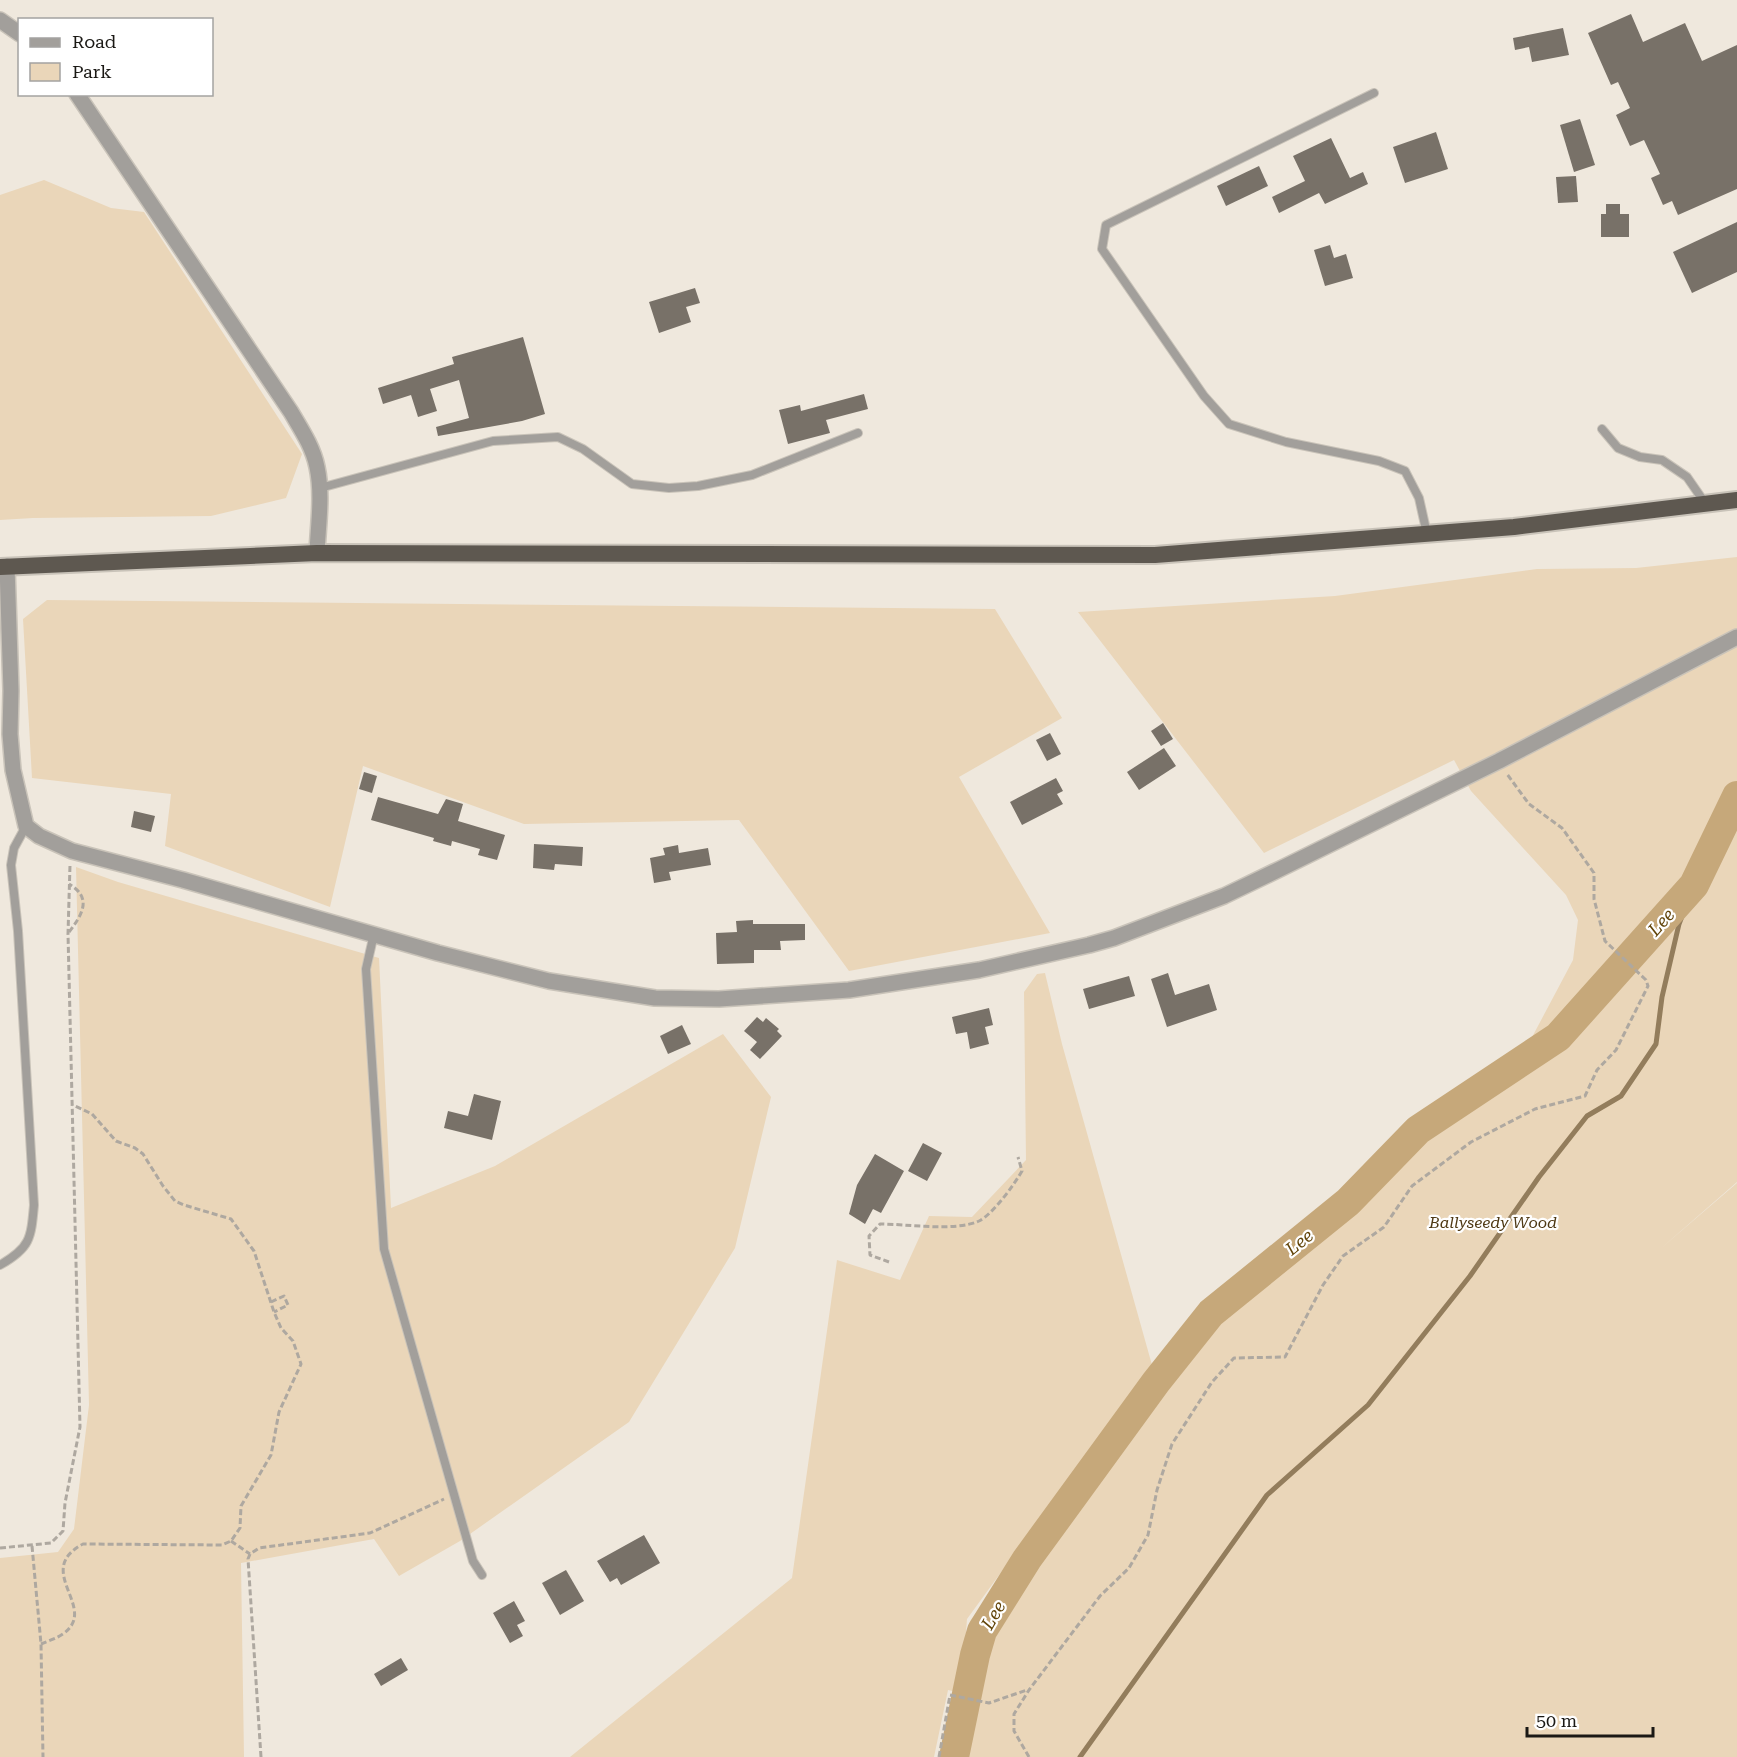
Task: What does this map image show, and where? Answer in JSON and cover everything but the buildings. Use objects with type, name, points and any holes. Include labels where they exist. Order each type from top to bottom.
[{"type":"highway","points":[[3,567],[317,553],[1155,555],[1515,527],[1737,500]]},
{"type":"street","points":[[0,20],[18,33]]},
{"type":"street","points":[[78,96],[309,442],[317,467],[320,488],[317,553]]},
{"type":"street","points":[[3,567],[11,691],[5,734],[27,826],[39,836],[72,851],[549,981],[655,998],[719,999],[849,990],[1009,963],[1114,938],[1224,896],[1498,761],[1737,637]]},
{"type":"lane","points":[[1374,93],[1106,225],[1102,249],[1204,396],[1229,424],[1286,442],[1379,461],[1405,471],[1419,498],[1427,534]]},
{"type":"lane","points":[[1602,429],[1618,448],[1640,457],[1662,460],[1687,477],[1706,504]]},
{"type":"lane","points":[[320,488],[493,441],[558,436],[583,449],[632,484],[669,488],[698,486],[752,475],[858,433]]},
{"type":"lane","points":[[0,1265],[18,1255],[25,1247],[30,1234],[34,1205],[18,931],[11,865],[14,848],[27,826]]},
{"type":"lane","points":[[374,934],[366,969],[384,1249],[473,1561],[482,1575]]},
{"type":"path","points":[[1029,1757],[1014,1731],[1014,1714],[1029,1690],[1100,1596],[1129,1568],[1148,1535],[1157,1490],[1172,1444],[1212,1382],[1234,1358],[1285,1357],[1323,1286],[1343,1256],[1384,1227],[1412,1186],[1471,1142],[1535,1109],[1585,1096],[1597,1070],[1616,1050],[1648,986],[1647,980],[1605,940],[1594,899],[1594,873],[1562,828],[1529,804],[1516,787]]},
{"type":"path","points":[[0,1548],[51,1543],[63,1531],[65,1503],[80,1427],[68,934],[69,884],[82,896],[84,910],[68,934]]},
{"type":"path","points":[[41,1644],[64,1634],[74,1616],[75,1604],[64,1582],[63,1571],[65,1558],[77,1546],[83,1544],[222,1545],[231,1541],[240,1528],[241,1506],[270,1455],[279,1412],[301,1364],[293,1341],[280,1328],[254,1251],[231,1219],[175,1201],[143,1154],[135,1148],[116,1141],[92,1114],[73,1105]]},
{"type":"path","points":[[889,1262],[870,1255],[869,1236],[880,1224],[959,1227],[981,1220],[1011,1190],[1022,1171],[1018,1157]]},
{"type":"path","points":[[271,1302],[284,1296],[288,1305],[274,1311]]},
{"type":"path","points":[[261,1757],[248,1559],[250,1554],[259,1548],[370,1533],[454,1495]]},
{"type":"path","points":[[231,1541],[250,1554]]},
{"type":"path","points":[[32,1546],[41,1644],[43,1757]]},
{"type":"path","points":[[939,1757],[950,1695],[989,1703],[1029,1690]]},
{"type":"green space","points":[[44,180],[111,208],[144,212],[302,454],[286,498],[211,516],[0,520],[0,195]]},
{"type":"green space","name":"Ballyseedy Wood","points":[[1737,557],[1737,1182],[1659,1250],[1737,1183],[1737,1757],[943,1757],[960,1682],[957,1692],[948,1690],[934,1757],[570,1757],[792,1578],[837,1260],[900,1280],[929,1216],[972,1217],[1026,1160],[1024,992],[1037,974],[1045,973],[1062,1044],[1152,1365],[967,1619],[964,1658],[970,1621],[1188,1324],[1335,1201],[1411,1123],[1530,1041],[1573,960],[1578,920],[1566,895],[1471,791],[1454,760],[1264,853],[1078,612],[1335,596],[1537,569],[1636,568]]},
{"type":"green space","points":[[47,600],[995,609],[1062,718],[959,777],[1050,933],[849,971],[739,820],[524,824],[363,766],[330,907],[165,846],[171,794],[32,778],[23,619]]},
{"type":"green space","points":[[76,867],[118,882],[379,958],[391,1208],[495,1166],[723,1034],[771,1097],[735,1248],[629,1422],[460,1541],[399,1576],[374,1539],[241,1563],[244,1757],[0,1757],[0,1558],[58,1552],[74,1529],[89,1405]]},
{"type":"waterway","name":"Lee","points":[[954,1757],[982,1631],[1027,1559],[1156,1382],[1211,1313],[1348,1202],[1418,1130],[1558,1037],[1694,885],[1737,796]]},
{"type":"waterway","points":[[1080,1757],[1267,1495],[1368,1405],[1470,1276],[1539,1177],[1587,1116],[1621,1096],[1656,1044],[1662,997],[1679,924],[1694,885]]}]
